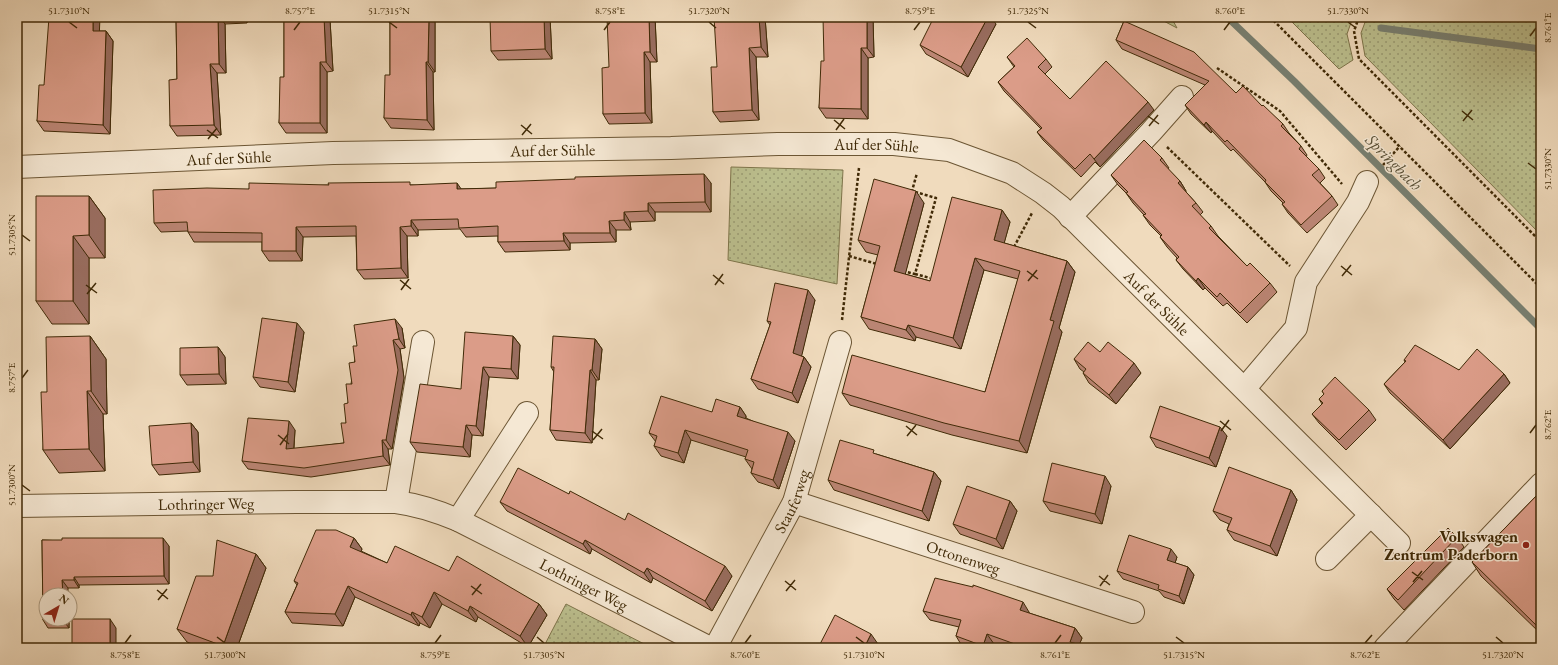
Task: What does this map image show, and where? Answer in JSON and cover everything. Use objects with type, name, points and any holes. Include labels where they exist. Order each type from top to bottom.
[{"type":"street","points":[[1070,217],[1151,132],[1182,97]]},
{"type":"street","name":"Auf der Sühle","points":[[17,167],[347,153],[861,143],[894,144],[949,150],[1012,173],[1043,193],[1070,217],[1245,388],[1399,543]]},
{"type":"street","points":[[1245,388],[1296,328],[1306,282],[1358,202],[1367,182]]},
{"type":"street","points":[[396,502],[423,342]]},
{"type":"street","name":"Stauferweg","points":[[714,648],[794,502],[840,342]]},
{"type":"street","points":[[458,520],[527,413]]},
{"type":"street","points":[[1384,648],[1541,484]]},
{"type":"street","name":"Lothringer Weg","points":[[17,506],[396,502],[429,508],[458,520],[710,648]]},
{"type":"street","name":"Ottonenweg","points":[[794,502],[1133,612]]},
{"type":"street","points":[[1327,559],[1371,515]]},
{"type":"path","points":[[1270,17],[1541,288]]},
{"type":"path","points":[[1359,17],[1354,31],[1359,58],[1541,242]]},
{"type":"path","points":[[1217,68],[1280,111],[1358,202]]},
{"type":"path","points":[[1151,132],[1306,282]]},
{"type":"path","points":[[840,342],[861,143]]},
{"type":"path","points":[[1384,163],[1400,146]]},
{"type":"path","points":[[915,274],[936,198],[912,191],[917,173]]},
{"type":"path","points":[[1012,252],[1043,193]]},
{"type":"path","points":[[849,256],[878,264]]},
{"type":"path","points":[[900,270],[930,278]]},
{"type":"green space","points":[[1156,17],[1171,17],[1177,28]]},
{"type":"green space","points":[[1287,17],[1353,17],[1347,34],[1353,60],[1339,69]]},
{"type":"green space","points":[[1367,17],[1541,17],[1541,235],[1365,56],[1361,33]]},
{"type":"green space","points":[[731,167],[843,170],[837,284],[728,260]]},
{"type":"green space","points":[[566,604],[652,648],[543,648]]},
{"type":"building","points":[[49,17],[93,17],[93,31],[106,31],[103,125],[37,121],[39,85],[44,85]]},
{"type":"building","points":[[176,17],[218,17],[219,64],[210,64],[214,125],[170,126],[169,80],[177,79]]},
{"type":"building","points":[[284,17],[324,17],[326,62],[320,62],[320,123],[279,123],[280,77],[284,77]]},
{"type":"building","points":[[390,17],[429,17],[428,62],[426,62],[427,120],[384,118],[385,75],[390,75]]},
{"type":"building","points":[[490,17],[544,17],[545,49],[491,51]]},
{"type":"building","points":[[607,17],[649,17],[650,52],[644,52],[645,113],[603,114],[602,68],[609,67]]},
{"type":"building","points":[[714,17],[759,17],[761,47],[749,48],[752,110],[713,112],[711,67],[717,67]]},
{"type":"building","points":[[823,17],[867,17],[867,48],[861,48],[861,109],[819,108],[821,61],[824,61]]},
{"type":"building","points":[[934,17],[988,17],[961,67],[920,45]]},
{"type":"building","points":[[1124,21],[1194,52],[1236,93],[1243,86],[1262,106],[1263,105],[1283,124],[1281,126],[1301,146],[1299,149],[1319,169],[1312,175],[1332,196],[1301,225],[1282,204],[1285,202],[1265,182],[1266,180],[1227,140],[1225,142],[1206,122],[1204,125],[1185,105],[1209,81],[1116,40]]},
{"type":"building","points":[[1027,38],[1046,59],[1038,67],[1070,99],[1106,61],[1148,102],[1094,159],[1090,154],[1075,169],[1037,132],[1042,128],[998,82],[1015,66],[1007,57]]},
{"type":"building","points":[[1144,140],[1162,158],[1160,160],[1180,181],[1178,183],[1196,203],[1192,206],[1211,226],[1209,228],[1247,266],[1250,263],[1270,283],[1240,313],[1220,293],[1217,297],[1198,278],[1196,281],[1176,260],[1179,257],[1160,237],[1162,235],[1143,215],[1146,214],[1126,193],[1128,192],[1111,175]]},
{"type":"building","points":[[704,174],[705,202],[648,203],[648,211],[624,212],[624,220],[609,221],[610,233],[563,233],[564,241],[498,242],[498,226],[459,228],[458,219],[411,220],[411,226],[400,227],[401,268],[357,270],[356,226],[296,227],[296,251],[262,251],[262,233],[188,232],[187,222],[154,223],[153,190],[207,188],[249,189],[249,183],[329,185],[328,183],[410,182],[410,185],[457,183],[457,189],[496,188],[496,182],[575,179],[575,177]]},
{"type":"building","points":[[874,179],[916,191],[894,271],[930,281],[952,197],[1002,210],[994,240],[1067,261],[1050,320],[1054,321],[1019,441],[944,423],[842,393],[852,355],[985,392],[1020,271],[975,258],[953,338],[908,325],[906,330],[861,317],[880,246],[858,240]]},
{"type":"building","points":[[36,196],[89,196],[89,235],[73,236],[73,301],[36,301]]},
{"type":"building","points":[[775,283],[808,290],[793,353],[804,357],[792,393],[751,379],[771,322],[767,321]]},
{"type":"building","points":[[262,318],[297,323],[288,382],[253,377]]},
{"type":"building","points":[[395,319],[399,339],[393,340],[398,370],[386,440],[382,440],[383,456],[304,468],[242,461],[248,418],[289,421],[286,449],[344,443],[341,423],[346,423],[344,404],[348,403],[346,384],[352,384],[349,363],[355,362],[353,346],[357,346],[354,325]]},
{"type":"building","points":[[465,332],[513,336],[511,369],[483,367],[476,426],[466,425],[463,447],[410,442],[420,384],[461,389]]},
{"type":"building","points":[[90,336],[91,391],[87,391],[89,449],[43,450],[41,392],[47,392],[46,337]]},
{"type":"building","points":[[553,336],[595,339],[592,370],[590,370],[585,433],[550,430],[554,367],[551,367]]},
{"type":"building","points":[[1088,342],[1100,352],[1108,342],[1134,363],[1109,395],[1083,373],[1086,369],[1074,359]]},
{"type":"building","points":[[1415,345],[1459,370],[1477,349],[1504,374],[1443,440],[1384,384],[1406,361],[1404,360]]},
{"type":"building","points":[[218,347],[219,374],[180,375],[180,348]]},
{"type":"building","points":[[1335,377],[1369,410],[1339,440],[1312,414],[1323,403],[1319,399],[1324,394],[1322,391]]},
{"type":"building","points":[[661,396],[712,412],[716,399],[740,407],[737,416],[788,432],[773,480],[751,473],[754,462],[745,459],[748,450],[685,430],[678,453],[654,446],[657,436],[649,433]]},
{"type":"building","points":[[1160,406],[1220,427],[1209,458],[1150,437]]},
{"type":"building","points":[[191,423],[193,462],[152,465],[149,426]]},
{"type":"building","points":[[840,440],[874,450],[873,453],[934,472],[922,511],[828,480]]},
{"type":"building","points":[[1052,463],[1105,476],[1095,514],[1043,501]]},
{"type":"building","points":[[1229,467],[1291,490],[1270,546],[1227,530],[1232,518],[1213,511]]},
{"type":"building","points":[[518,468],[569,494],[570,491],[625,520],[628,513],[725,566],[705,601],[647,568],[644,573],[585,540],[583,544],[500,502]]},
{"type":"building","points":[[967,486],[1010,501],[996,539],[953,524]]},
{"type":"building","name":"Volkswagen Zentrum Paderborn","points":[[1541,491],[1541,630],[1472,562]]},
{"type":"building","points":[[1448,528],[1457,537],[1398,600],[1387,589]]},
{"type":"building","points":[[316,530],[336,530],[354,538],[350,547],[387,563],[395,546],[449,571],[457,556],[539,604],[520,636],[470,606],[468,611],[434,592],[422,617],[412,612],[411,615],[348,586],[335,614],[285,612],[298,583],[294,581]]},
{"type":"building","points":[[1129,535],[1171,549],[1167,560],[1188,567],[1179,596],[1158,589],[1159,585],[1117,571]]},
{"type":"building","points":[[62,538],[163,538],[164,576],[74,577],[74,580],[62,580],[62,587],[43,587],[42,540],[62,540]]},
{"type":"building","points":[[217,540],[256,554],[223,646],[177,629],[196,576],[213,576]]},
{"type":"building","points":[[935,578],[973,587],[973,585],[1023,602],[1020,610],[1075,628],[1070,642],[1092,648],[1026,648],[987,634],[983,646],[956,636],[961,620],[923,611]]},
{"type":"building","points":[[835,615],[871,634],[864,648],[818,648]]},
{"type":"building","points":[[78,619],[110,619],[110,648],[72,648],[72,627],[78,627]]},
{"type":"waterway","name":"Springbach","points":[[1227,17],[1294,81],[1541,329]]},
{"type":"waterway","points":[[1381,28],[1541,49]]},
{"type":"place","name":"Volkswagen Zentrum Paderborn","points":[[1526,545]]}]
